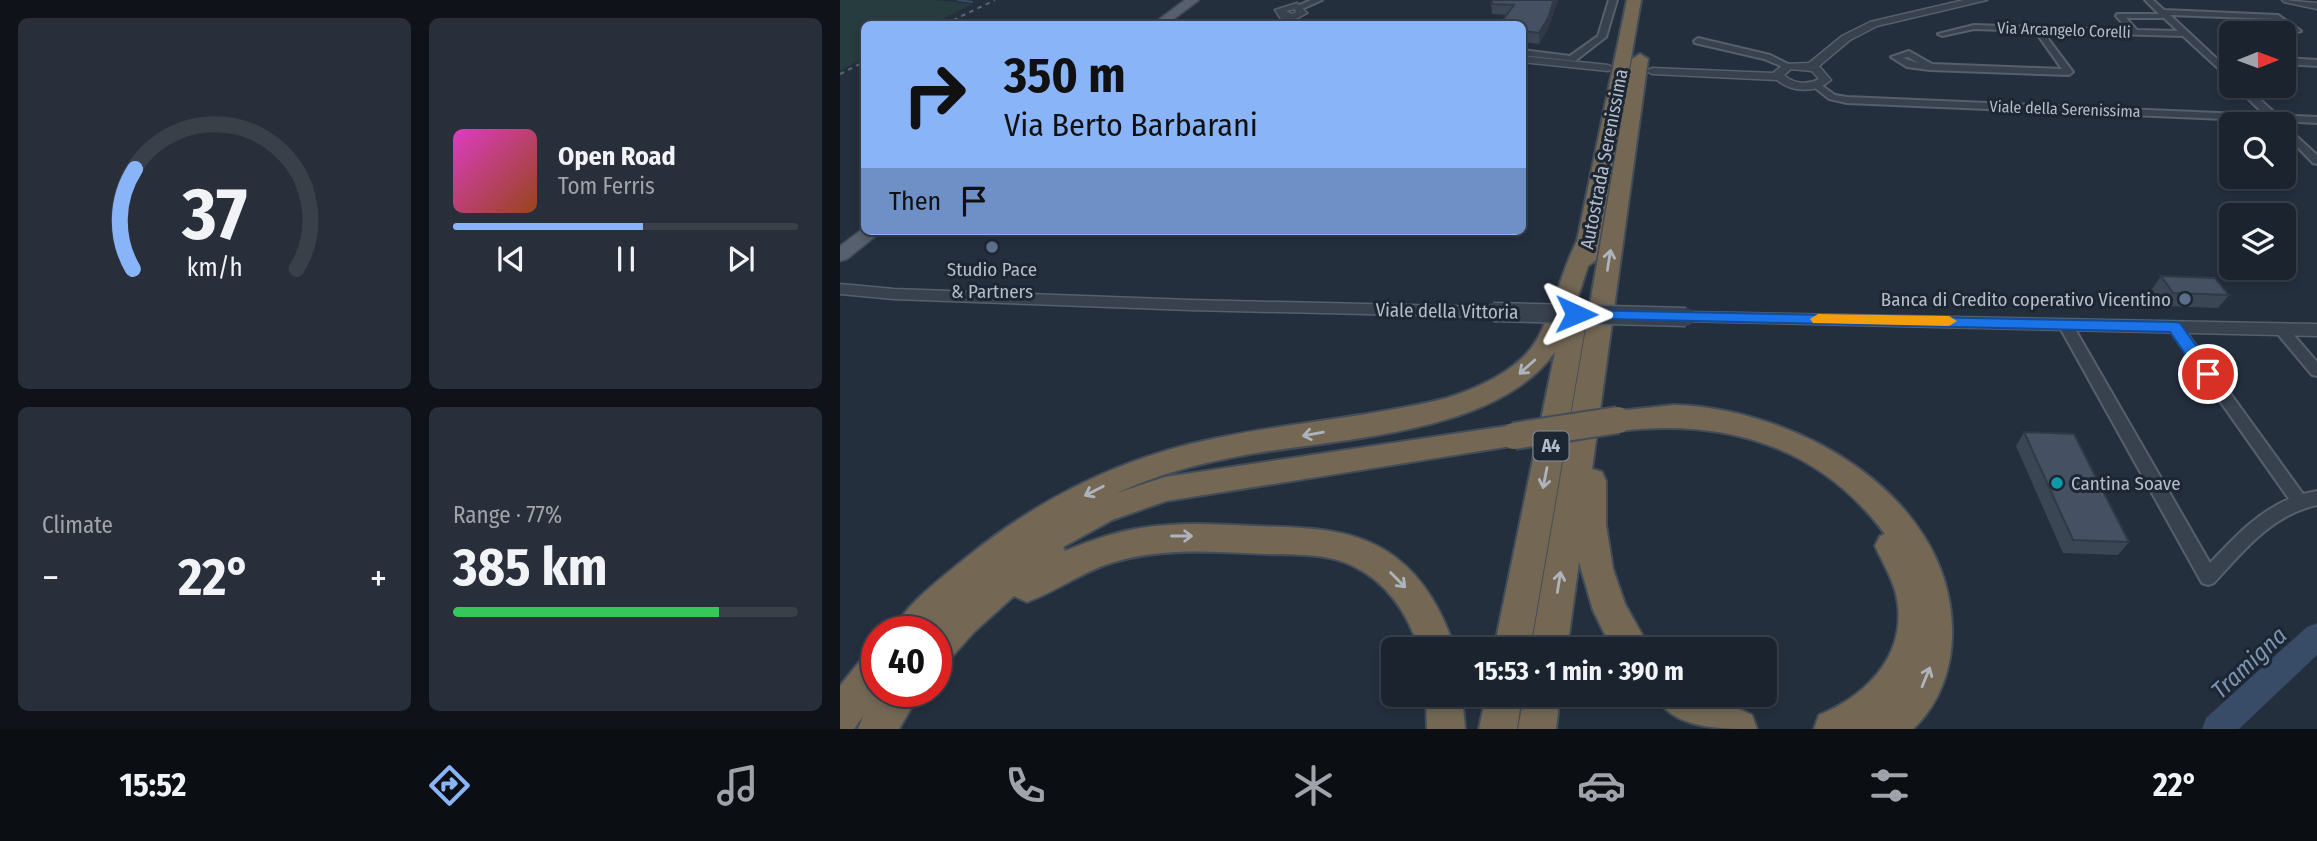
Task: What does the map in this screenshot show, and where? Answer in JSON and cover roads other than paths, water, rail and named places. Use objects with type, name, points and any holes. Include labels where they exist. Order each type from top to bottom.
[{"type":"highway","name":"Autostrada Serenissima","points":[[1514,637],[1634,0]]},
{"type":"highway","name":"Autostrada Serenissima","points":[[1551,637],[1648,0]]},
{"type":"highway","points":[[926,616],[958,585],[1020,534],[1059,509],[1142,469],[1196,454],[1418,416],[1468,402],[1502,386],[1530,366],[1549,344],[1558,327],[1573,274],[1588,242]]},
{"type":"highway","points":[[1588,398],[1593,448],[1589,537],[1606,600],[1626,637]]},
{"type":"highway","points":[[1617,427],[1651,415],[1695,415],[1750,426],[1813,453],[1857,484],[1879,505],[1898,527],[1919,561],[1933,596],[1936,615],[1934,657],[1919,694],[1911,707],[1884,729]]},
{"type":"highway","points":[[947,616],[974,590],[1030,549],[1082,519],[1145,494],[1199,483],[1617,427],[1708,428],[1767,444],[1798,459],[1829,480],[1871,517],[1901,563],[1913,595],[1913,631],[1909,652],[1898,681],[1883,701],[1862,718],[1833,729]]},
{"type":"highway","points":[[952,632],[978,605],[1020,572],[1065,543],[1126,516],[1187,498],[1513,442]]},
{"type":"highway","points":[[952,653],[985,618],[1018,592],[1049,574],[1111,547],[1170,536],[1325,543],[1357,551],[1381,564],[1402,583],[1419,604],[1434,637]]},
{"type":"highway","points":[[840,716],[861,689]]},
{"type":"highway","points":[[852,729],[869,707]]},
{"type":"highway","points":[[877,729],[892,707]]},
{"type":"highway","points":[[893,729],[907,707]]},
{"type":"highway","points":[[1445,707],[1446,729]]},
{"type":"highway","points":[[1498,729],[1502,707]]},
{"type":"highway","points":[[1537,729],[1540,707]]},
{"type":"highway","points":[[1694,707],[1738,729]]},
{"type":"main road","points":[[1164,21],[1193,0]]},
{"type":"main road","points":[[840,255],[868,235]]},
{"type":"street","points":[[1281,4],[1280,10],[1284,16],[1318,0]]},
{"type":"street","points":[[1526,53],[1572,59],[1602,37],[1614,0]]},
{"type":"street","points":[[1811,67],[1858,31],[1924,11],[1982,0]]},
{"type":"street","points":[[2149,0],[2219,66]]},
{"type":"street","points":[[2291,1],[2317,6]]},
{"type":"street","points":[[2291,1],[2317,14]]},
{"type":"street","points":[[1297,12],[1305,21]]},
{"type":"street","points":[[2135,33],[2120,16],[2165,14],[2278,17],[2297,31]]},
{"type":"street","name":"Via Arcangelo Corelli","points":[[1942,34],[1974,27],[2187,34]]},
{"type":"street","points":[[1930,66],[2069,72],[2038,30]]},
{"type":"street","points":[[1653,71],[1779,77],[1795,85],[1817,85],[1825,80],[1825,76],[1811,67],[1788,66],[1771,58],[1698,41]]},
{"type":"street","points":[[1526,59],[1608,68]]},
{"type":"street","points":[[2212,59],[2219,59]]},
{"type":"street","points":[[2296,61],[2317,62]]},
{"type":"street","points":[[1779,77],[1780,71],[1788,66]]},
{"type":"street","name":"Viale della Serenissima","points":[[1817,85],[1844,100],[2219,118]]},
{"type":"street","points":[[2253,98],[2267,112]]},
{"type":"street","name":"Viale della Serenissima","points":[[2296,121],[2317,120]]},
{"type":"street","points":[[2296,140],[2315,158]]},
{"type":"street","name":"Viale della Vittoria","points":[[840,289],[872,293],[1177,304],[2317,330]]},
{"type":"street","name":"Viale della Vittoria","points":[[840,297],[872,293]]},
{"type":"street","points":[[2065,324],[2208,577],[2277,511],[2317,498]]},
{"type":"street","points":[[2175,327],[2299,502]]},
{"type":"street","points":[[2281,329],[2317,371]]},
{"type":"waterway","points":[[958,0],[972,2]]},
{"type":"waterway","name":"Tramigna","points":[[2217,729],[2317,636]]},
{"type":"railway","points":[[951,21],[995,0]]},
{"type":"railway","points":[[840,74],[861,64]]},
{"type":"place","name":"Studio Pace & Partners","points":[[992,247]]},
{"type":"place","name":"Banca di Credito coperativo Vicentino","points":[[2185,299]]},
{"type":"place","name":"Cantina Soave","points":[[2057,483]]}]
